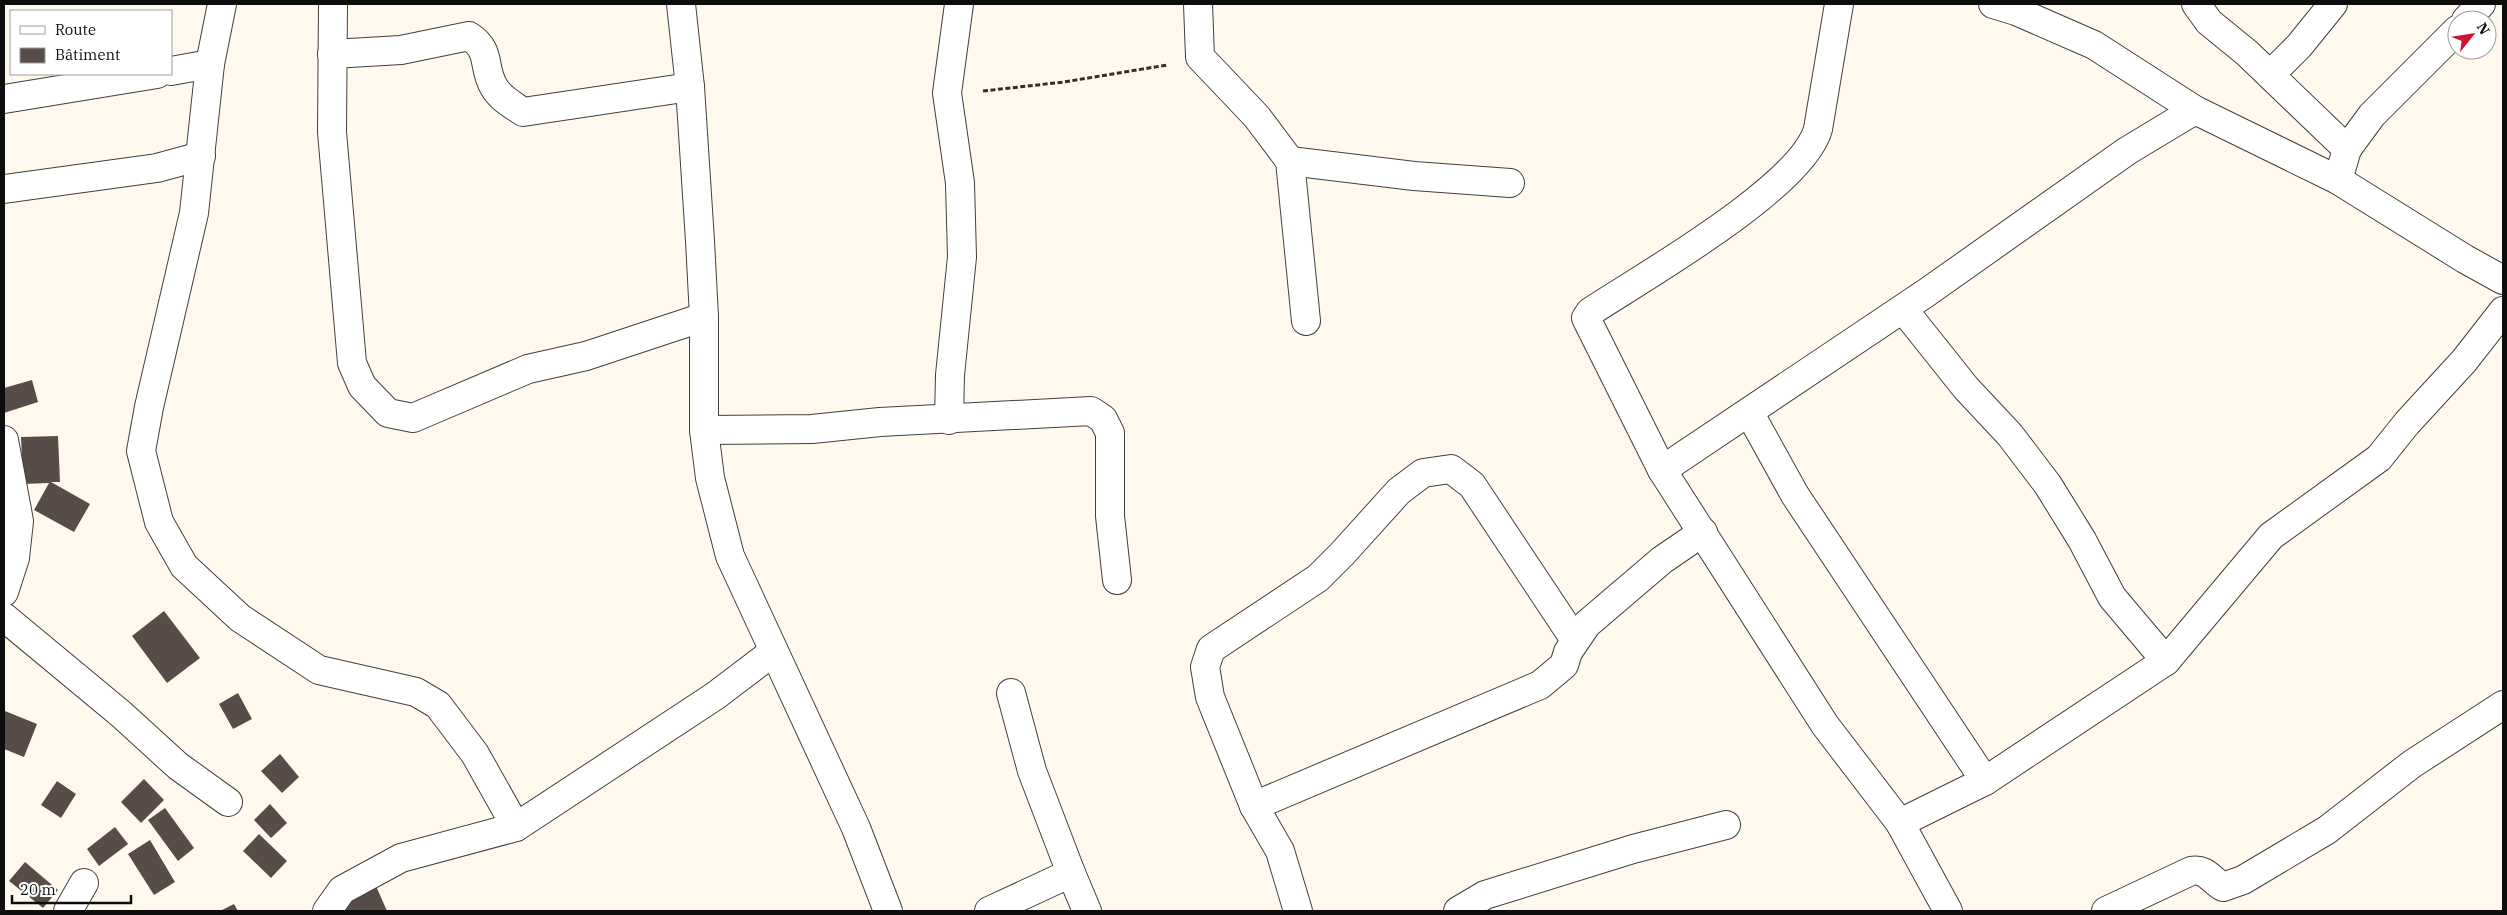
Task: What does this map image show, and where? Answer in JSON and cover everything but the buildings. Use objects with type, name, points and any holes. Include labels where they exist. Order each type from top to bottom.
[{"type":"street","points":[[222,4],[210,64],[194,213],[141,451],[159,522],[184,566],[240,618],[319,670],[416,692],[438,705],[475,754],[516,827]]},
{"type":"street","points":[[333,4],[332,132],[352,363],[362,386],[388,413],[413,418],[528,369],[586,356],[704,317]]},
{"type":"street","points":[[681,4],[690,87],[704,317],[704,430],[710,478],[730,556],[856,828],[888,911]]},
{"type":"street","points":[[949,420],[950,375],[962,257],[960,183],[947,93],[958,4]]},
{"type":"street","points":[[1198,4],[1200,57],[1257,117],[1290,161],[1306,321]]},
{"type":"street","points":[[1839,4],[1818,129],[1814,142],[1801,159],[1785,177],[1763,195],[1587,316],[1594,337],[1662,470],[1825,725],[1900,823],[1948,911]]},
{"type":"street","points":[[1993,4],[2016,11],[2094,45],[2195,110],[2338,180],[2465,259],[2503,280]]},
{"type":"street","points":[[2196,4],[2209,22],[2270,74],[2347,149]]},
{"type":"street","points":[[2270,74],[2299,46],[2333,4]]},
{"type":"street","points":[[332,54],[401,50],[469,36],[479,42],[484,51],[493,86],[505,100],[523,112],[690,87]]},
{"type":"street","points":[[2338,180],[2347,149],[2372,115],[2447,40]]},
{"type":"street","points":[[172,71],[210,64]]},
{"type":"street","points":[[4,99],[151,75]]},
{"type":"street","points":[[1662,470],[1903,309],[2127,151],[2195,110]]},
{"type":"street","points":[[4,189],[157,168],[201,156]]},
{"type":"street","points":[[1290,161],[1414,176],[1510,183]]},
{"type":"street","points":[[1903,309],[1966,388],[2010,435],[2048,485],[2082,540],[2112,597],[2166,660]]},
{"type":"street","points":[[1900,823],[1985,781],[2166,660],[2271,536],[2378,458],[2464,361],[2503,311]]},
{"type":"street","points":[[704,430],[812,429],[880,422],[949,420],[1091,411],[1104,419],[1110,434],[1110,516],[1117,580]]},
{"type":"street","points":[[1749,412],[1795,495],[1985,781]]},
{"type":"street","points":[[4,440],[19,522],[15,558],[4,592]]},
{"type":"street","points":[[1298,911],[1280,851],[1254,806],[1210,697],[1205,666],[1211,649],[1318,578],[1399,491],[1423,473],[1451,469],[1472,485],[1575,640]]},
{"type":"street","points":[[1254,806],[1540,685],[1564,666],[1575,640],[1587,624],[1662,560],[1703,532]]},
{"type":"street","points":[[4,617],[121,714],[178,766],[228,802]]},
{"type":"street","points":[[332,908],[342,890],[401,858],[516,827],[715,696],[773,652]]},
{"type":"street","points":[[1011,693],[1032,771],[1087,911]]},
{"type":"street","points":[[2106,911],[2191,871],[2199,870],[2205,872],[2223,887],[2243,880],[2327,830],[2412,764],[2503,705]]},
{"type":"street","points":[[1458,911],[1485,895],[1632,849],[1726,825]]},
{"type":"street","points":[[990,911],[1071,873]]},
{"type":"street","points":[[68,911],[84,883]]},
{"type":"path","points":[[947,93],[991,91],[1064,82],[1144,70],[1200,57]]}]
